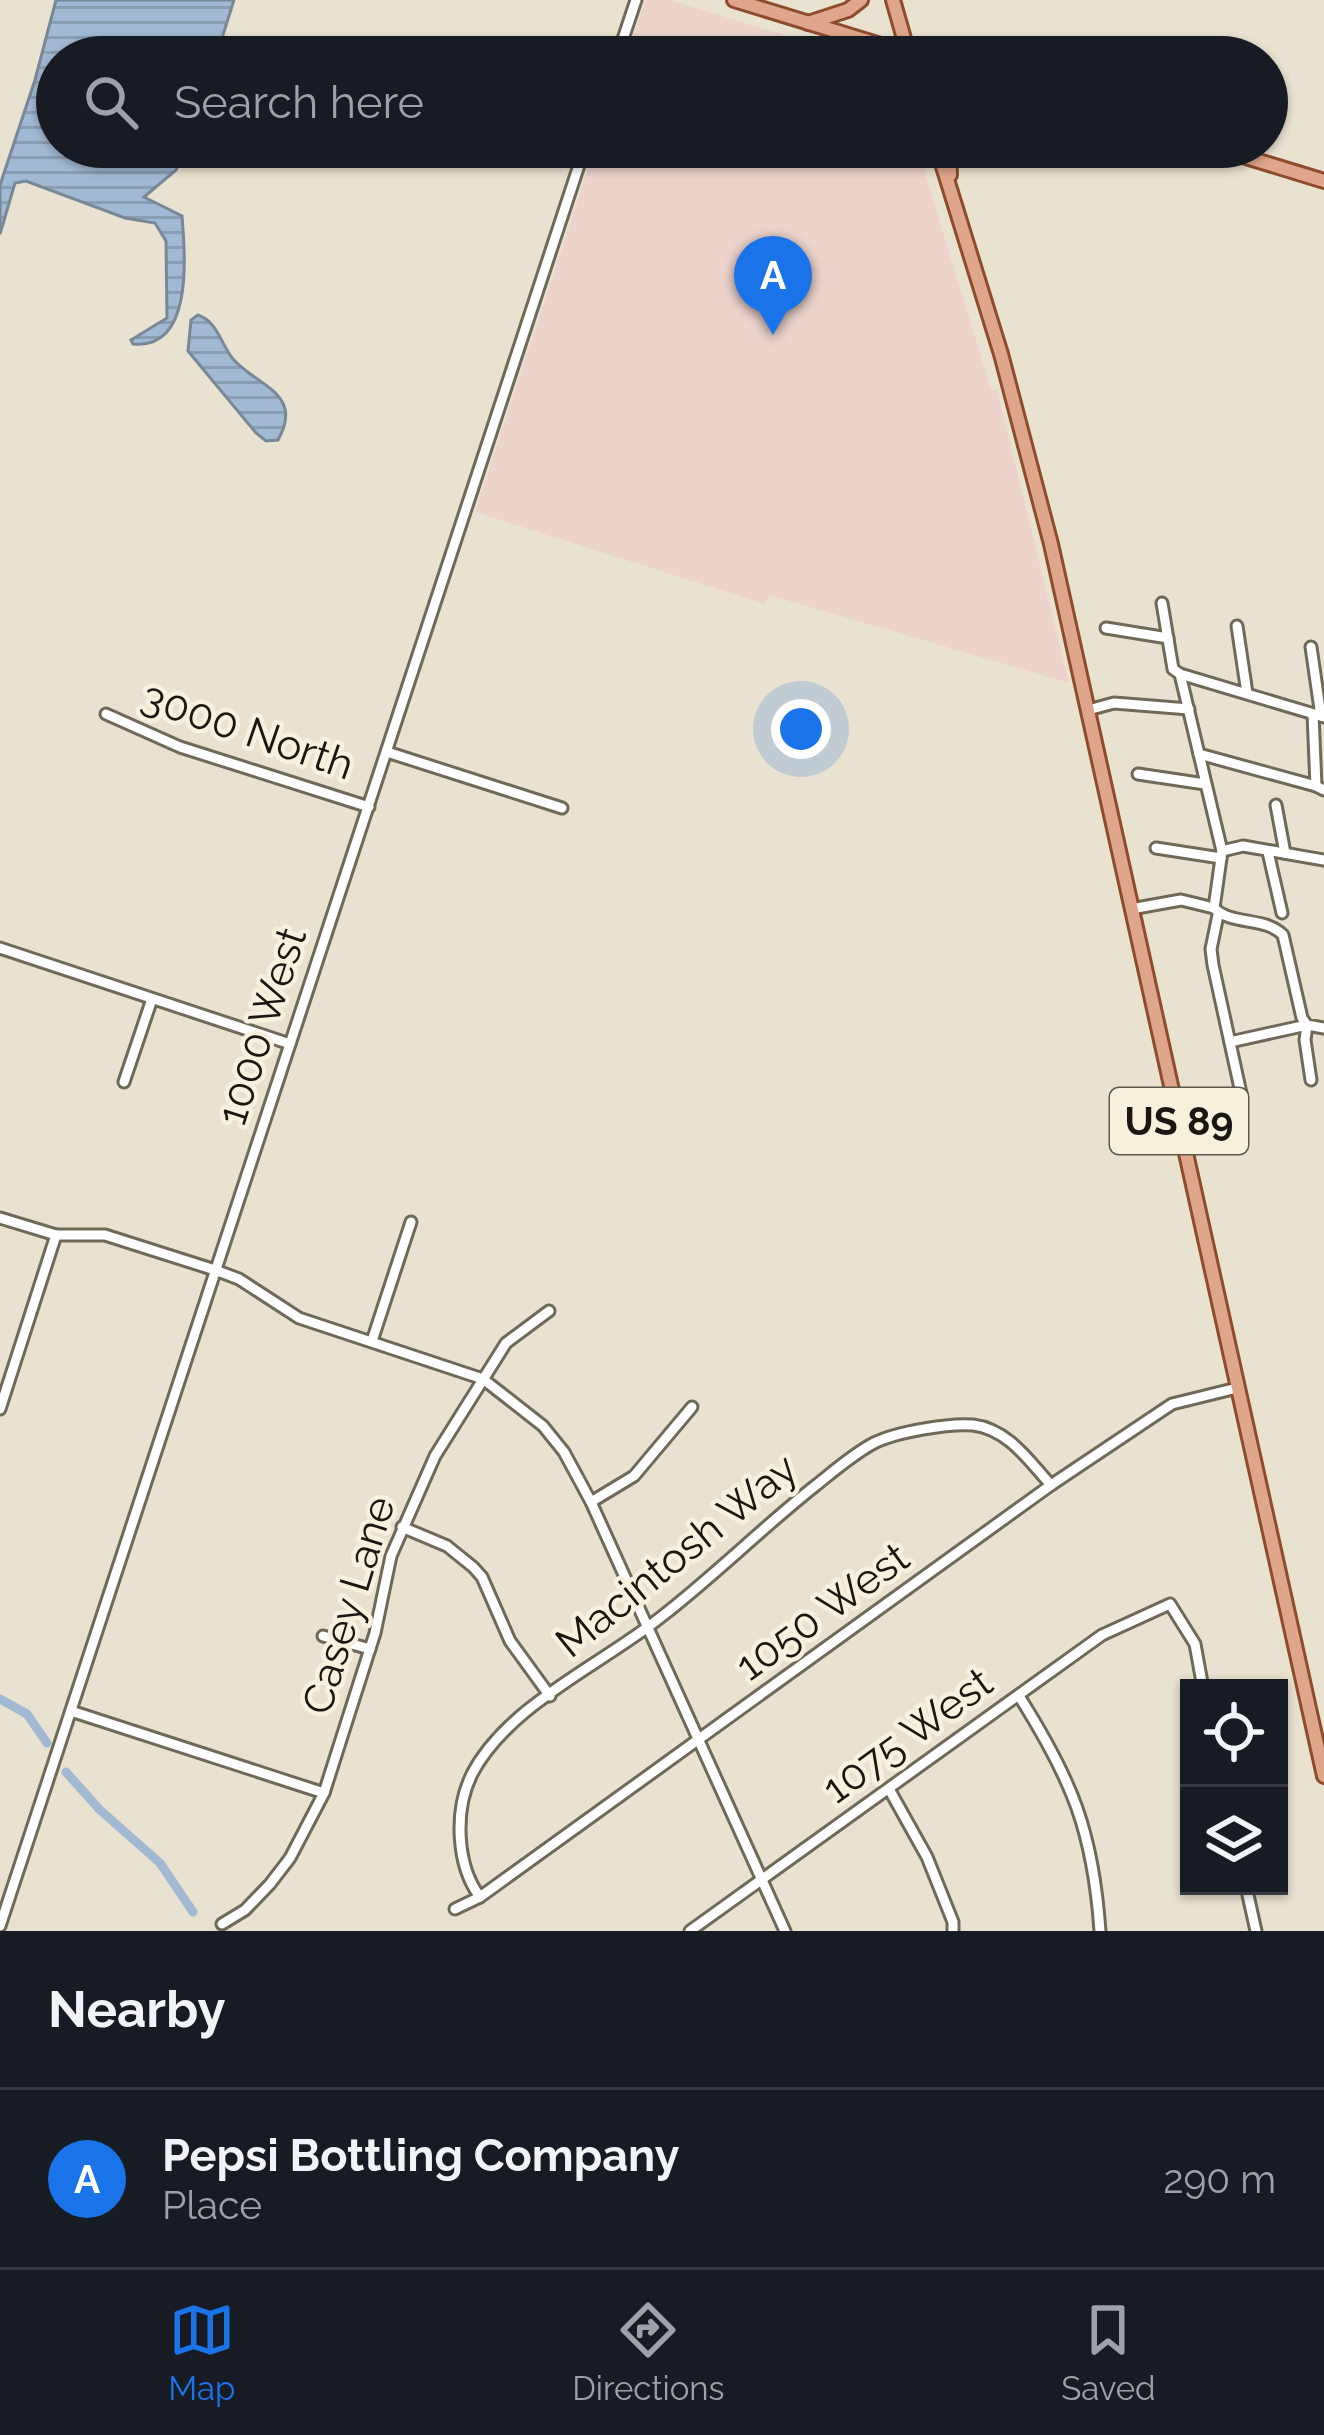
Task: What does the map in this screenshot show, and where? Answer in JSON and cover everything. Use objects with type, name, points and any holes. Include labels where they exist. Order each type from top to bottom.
[{"type":"main road","points":[[734,0],[849,36]]},
{"type":"main road","points":[[808,23],[848,10],[861,0]]},
{"type":"main road","points":[[892,0],[905,36]]},
{"type":"main road","name":"US 89","points":[[944,168],[1032,466],[1324,1776]]},
{"type":"main road","points":[[950,168],[950,188]]},
{"type":"main road","points":[[1282,168],[1324,181]]},
{"type":"street","points":[[624,36],[636,0]]},
{"type":"street","name":"1000 West","points":[[0,1926],[577,168]]},
{"type":"street","points":[[1162,604],[1173,669],[1180,674],[1320,716]]},
{"type":"street","points":[[1237,626],[1247,693]]},
{"type":"street","points":[[1106,628],[1168,638]]},
{"type":"street","points":[[1199,754],[1320,788],[1320,716],[1311,647]]},
{"type":"street","points":[[1180,674],[1222,854],[1213,964],[1240,1093]]},
{"type":"street","points":[[1088,710],[1114,703],[1189,709]]},
{"type":"street","name":"3000 North","points":[[106,714],[181,747],[369,807]]},
{"type":"street","name":"3000 North","points":[[387,752],[562,808]]},
{"type":"street","points":[[1138,774],[1205,784]]},
{"type":"street","points":[[1276,805],[1285,854]]},
{"type":"street","points":[[1156,848],[1222,854],[1243,847],[1324,860]]},
{"type":"street","points":[[1268,852],[1282,913]]},
{"type":"street","points":[[1132,908],[1181,900],[1275,926],[1283,935],[1307,1025],[1311,1079]]},
{"type":"street","points":[[0,948],[290,1044]]},
{"type":"street","points":[[124,1082],[152,999]]},
{"type":"street","points":[[1230,1042],[1307,1025],[1324,1028]]},
{"type":"street","points":[[0,1218],[56,1235],[105,1235],[239,1279],[286,1312],[483,1379],[543,1426],[564,1452],[591,1502],[785,1931]]},
{"type":"street","points":[[372,1341],[411,1222]]},
{"type":"street","points":[[0,1409],[56,1235]]},
{"type":"street","name":"Casey Lane","points":[[222,1924],[245,1910],[270,1884],[290,1858],[324,1792],[370,1649],[391,1556],[435,1456],[515,1333],[549,1311]]},
{"type":"street","name":"1050 West","points":[[454,1909],[480,1897],[1051,1485],[1172,1404],[1238,1388]]},
{"type":"street","points":[[591,1502],[634,1476],[692,1407]]},
{"type":"street","name":"Macintosh Way","points":[[480,1897],[470,1884],[463,1858],[460,1821],[470,1778],[491,1744],[514,1721],[646,1628],[859,1451],[880,1440],[971,1425],[1010,1439],[1051,1485]]},
{"type":"street","points":[[402,1527],[447,1546],[473,1567],[510,1641],[550,1696]]},
{"type":"street","name":"1075 West","points":[[690,1931],[1102,1635],[1170,1604],[1195,1644],[1201,1679]]},
{"type":"street","points":[[323,1636],[370,1649]]},
{"type":"street","points":[[1018,1696],[1057,1756],[1078,1803],[1096,1872],[1100,1931]]},
{"type":"street","points":[[70,1711],[324,1792]]},
{"type":"street","points":[[889,1789],[927,1857],[953,1931]]},
{"type":"street","points":[[1248,1895],[1256,1931]]},
{"type":"shaded area","points":[[646,0],[670,0],[787,36],[633,36]]},
{"type":"shaded area","points":[[588,168],[923,168],[990,386],[997,390],[1069,683],[769,595],[765,604],[475,512]]},
{"type":"water","points":[[56,0],[234,0],[223,36],[47,36]]},
{"type":"water","points":[[36,76],[36,168],[177,168],[144,197],[182,216],[181,297],[167,332],[153,342],[133,344],[131,340],[167,318],[166,241],[155,223],[125,218],[26,181],[15,183],[0,234],[0,185]]},
{"type":"water","points":[[198,315],[214,328],[233,359],[281,401],[285,424],[278,440],[266,441],[256,433],[188,351],[191,320]]},
{"type":"waterway","points":[[0,1699],[27,1714],[47,1743]]},
{"type":"waterway","points":[[66,1772],[100,1810],[160,1863],[193,1912]]},
{"type":"place","name":"Pepsi Bottling Company","points":[[773,335]]}]
